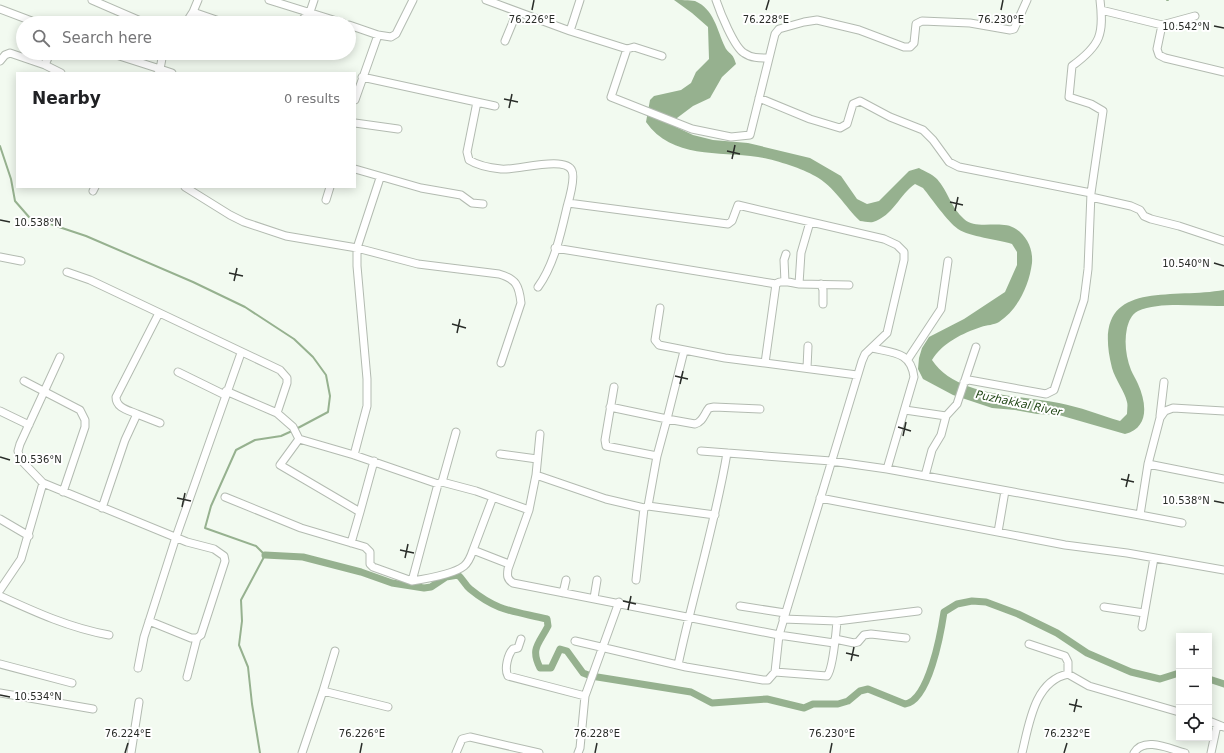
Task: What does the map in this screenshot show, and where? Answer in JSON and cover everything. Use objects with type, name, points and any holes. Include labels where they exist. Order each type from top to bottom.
[{"type":"street","points":[[92,0],[129,16]]},
{"type":"street","points":[[190,16],[198,0]]},
{"type":"street","points":[[269,0],[322,16]]},
{"type":"street","points":[[306,16],[310,12],[314,0]]},
{"type":"street","points":[[356,27],[378,35],[391,37],[396,34],[413,0]]},
{"type":"street","points":[[486,0],[570,31],[627,48],[634,47],[662,56]]},
{"type":"street","points":[[570,31],[580,0]]},
{"type":"street","points":[[716,0],[724,21],[742,52],[751,57],[768,58]]},
{"type":"street","points":[[627,48],[611,97],[692,129],[731,137],[750,135],[768,58],[775,34],[779,29],[817,20],[859,30],[904,47],[910,47],[914,43],[916,24],[922,21],[970,23],[1010,30],[1014,29],[1027,0]]},
{"type":"street","points":[[964,382],[969,380],[1046,394],[1054,390],[1084,300],[1088,269],[1092,195],[1103,111],[1091,104],[1070,97],[1072,66],[1094,47],[1102,34],[1100,0]]},
{"type":"street","points":[[0,8],[20,16]]},
{"type":"street","points":[[1100,10],[1162,25],[1194,16]]},
{"type":"street","points":[[193,12],[205,16]]},
{"type":"street","points":[[505,41],[517,12]]},
{"type":"street","points":[[1162,25],[1157,49],[1159,55],[1165,58],[1224,72]]},
{"type":"street","points":[[356,97],[362,77],[372,56],[378,35]]},
{"type":"street","points":[[0,62],[5,55],[10,53],[16,55]]},
{"type":"street","points":[[30,60],[59,72]]},
{"type":"street","points":[[45,65],[47,60]]},
{"type":"street","points":[[129,60],[159,71],[161,60]]},
{"type":"street","points":[[362,77],[496,106]]},
{"type":"street","points":[[759,98],[810,119],[840,128],[847,124],[853,104],[860,101],[890,117],[923,130],[933,140],[949,162],[959,168],[1092,195],[1131,206],[1151,219],[1179,226],[1224,241]]},
{"type":"street","points":[[478,102],[467,152],[469,160],[502,169],[557,164],[569,167],[572,171],[573,177],[568,203],[555,248],[545,278],[538,287]]},
{"type":"street","points":[[356,124],[398,129]]},
{"type":"street","points":[[356,169],[380,178],[421,188],[461,195],[472,203],[483,204]]},
{"type":"street","points":[[354,455],[367,406],[367,379],[357,266],[357,248],[380,178]]},
{"type":"street","points":[[186,188],[216,208],[244,222],[286,236],[357,248],[418,264],[498,274],[514,280],[520,294],[521,303],[501,363]]},
{"type":"street","points":[[326,200],[330,188]]},
{"type":"street","points":[[568,203],[728,224],[732,221],[738,205],[884,239],[897,245],[904,252],[887,333],[865,354],[831,461],[784,616],[779,635],[775,672],[768,680],[763,680],[678,665],[575,641]]},
{"type":"street","points":[[799,284],[801,253],[810,222]]},
{"type":"street","points":[[555,248],[776,284],[785,282],[799,284],[850,285]]},
{"type":"street","points":[[785,282],[784,260],[786,254]]},
{"type":"street","points":[[0,257],[22,261]]},
{"type":"street","points":[[908,359],[941,309],[948,261]]},
{"type":"street","points":[[67,272],[90,280],[241,353],[280,370],[287,378],[287,383],[276,413]]},
{"type":"street","points":[[766,363],[776,284]]},
{"type":"street","points":[[821,284],[823,290],[823,304]]},
{"type":"street","points":[[660,308],[655,332],[656,343],[684,351],[858,375]]},
{"type":"street","points":[[159,313],[116,397],[116,402],[118,406],[160,423]]},
{"type":"street","points":[[807,368],[808,346]]},
{"type":"street","points":[[924,476],[932,450],[941,435],[946,416],[956,404],[976,347]]},
{"type":"street","points":[[872,348],[908,359],[913,366],[914,377],[887,469]]},
{"type":"street","points":[[636,580],[646,507],[657,456],[684,351]]},
{"type":"street","points":[[138,668],[149,621],[176,537],[225,393],[241,353]]},
{"type":"street","points":[[60,357],[18,451],[20,459],[43,483],[176,537],[214,550],[224,556],[225,561],[201,635],[197,638],[187,677]]},
{"type":"street","points":[[178,372],[225,393],[276,413],[293,427],[299,438],[440,483],[494,497],[529,510]]},
{"type":"street","points":[[24,381],[80,410],[85,420],[85,427],[63,492]]},
{"type":"street","points":[[1140,515],[1148,464],[1160,418],[1164,382]]},
{"type":"street","points":[[614,387],[605,440],[606,446],[657,456]]},
{"type":"street","points":[[610,406],[694,424],[699,423],[703,419],[708,408],[760,409]]},
{"type":"street","points":[[1160,418],[1165,410],[1173,408],[1224,411]]},
{"type":"street","points":[[905,410],[946,416]]},
{"type":"street","points":[[0,411],[29,425]]},
{"type":"street","points":[[102,508],[125,440],[137,414]]},
{"type":"street","points":[[412,581],[456,432]]},
{"type":"street","points":[[540,434],[536,475],[529,510],[509,564],[507,576],[508,580],[513,583],[619,602],[779,635],[854,643],[858,642],[864,635],[871,634],[906,638]]},
{"type":"street","points":[[299,438],[280,465],[284,469],[360,512]]},
{"type":"street","points":[[701,451],[831,461],[887,469],[1182,523]]},
{"type":"street","points":[[678,665],[688,617],[715,515],[726,453]]},
{"type":"street","points":[[500,454],[537,459]]},
{"type":"street","points":[[351,543],[374,461]]},
{"type":"street","points":[[1148,464],[1224,479]]},
{"type":"street","points":[[536,475],[606,499],[646,507],[715,515]]},
{"type":"street","points":[[0,590],[21,559],[29,536],[43,483]]},
{"type":"street","points":[[998,532],[1005,490]]},
{"type":"street","points":[[225,497],[301,528],[369,549],[370,564],[373,567],[412,581],[435,577],[459,569],[468,562],[494,497]]},
{"type":"street","points":[[820,498],[1065,545],[1224,570]]},
{"type":"street","points":[[0,519],[29,536]]},
{"type":"street","points":[[473,550],[509,564]]},
{"type":"street","points":[[1142,627],[1154,558]]},
{"type":"street","points":[[563,593],[566,580]]},
{"type":"street","points":[[594,598],[597,580]]},
{"type":"street","points":[[0,596],[57,621],[109,635]]},
{"type":"street","points":[[578,753],[580,748],[585,696],[619,602]]},
{"type":"street","points":[[740,606],[784,616],[837,621],[918,611]]},
{"type":"street","points":[[1104,607],[1144,613]]},
{"type":"street","points":[[149,621],[197,638]]},
{"type":"street","points":[[775,672],[827,676],[830,672],[837,621]]},
{"type":"street","points":[[521,639],[518,648],[512,649],[510,653],[506,670],[508,676],[585,696]]},
{"type":"street","points":[[1029,644],[1065,656],[1068,662],[1068,674]]},
{"type":"street","points":[[302,753],[335,651]]},
{"type":"street","points":[[0,664],[72,683]]},
{"type":"street","points":[[1022,753],[1037,701],[1047,684],[1057,676],[1068,674],[1089,686],[1176,711]]},
{"type":"street","points":[[323,691],[388,707]]},
{"type":"street","points":[[0,693],[93,709]]},
{"type":"street","points":[[131,753],[138,702]]},
{"type":"street","points":[[1211,753],[1221,726],[1212,722]]},
{"type":"street","points":[[456,753],[462,740],[470,737],[539,753]]},
{"type":"street","points":[[1134,753],[1140,745],[1148,744],[1185,753]]},
{"type":"water","name":"Puzhakkal River","points":[[674,0],[695,1],[707,9],[725,47],[734,57],[736,64],[722,77],[710,98],[693,106],[677,118],[676,127],[693,135],[713,140],[748,143],[810,158],[841,176],[857,199],[867,204],[879,201],[909,171],[919,168],[937,179],[956,210],[964,219],[969,222],[982,225],[1010,226],[1020,232],[1027,240],[1032,253],[1032,263],[1022,296],[1012,311],[995,324],[974,329],[954,339],[941,349],[932,360],[943,372],[956,381],[972,388],[1008,396],[1043,400],[1067,405],[1120,421],[1127,414],[1126,398],[1112,368],[1108,339],[1112,319],[1122,306],[1138,299],[1157,295],[1224,290],[1224,306],[1158,306],[1138,311],[1131,318],[1126,333],[1127,355],[1131,370],[1141,392],[1144,407],[1142,421],[1138,426],[1133,431],[1125,434],[1059,415],[1037,414],[992,408],[953,395],[923,379],[918,369],[919,358],[922,348],[929,337],[964,319],[1005,292],[1017,265],[1017,252],[1012,244],[976,236],[958,229],[944,215],[923,188],[915,184],[886,215],[873,222],[860,221],[828,185],[822,180],[803,170],[764,158],[712,153],[682,148],[657,134],[646,122],[650,100],[654,96],[681,90],[691,83],[696,72],[709,59],[708,27]]},
{"type":"waterway","points":[[0,146],[11,179],[15,201],[29,217],[86,236],[193,282],[245,307],[294,339],[313,357],[326,375],[330,396],[328,412],[296,429]]},
{"type":"waterway","points":[[260,753],[248,667],[239,645],[242,621],[241,600],[265,555],[256,546],[205,528],[211,506],[236,450],[255,440],[281,436],[292,431]]},
{"type":"waterway","points":[[265,555],[303,557],[361,572],[392,583],[424,588],[431,587],[446,577],[458,575],[470,589],[489,602],[507,610],[547,619],[548,626],[537,646],[536,651],[537,661],[540,668],[551,668],[560,649],[567,651],[583,673],[591,676],[691,692],[712,703],[767,699],[804,708],[813,704],[838,704],[848,701],[860,691],[868,689],[905,704],[913,700],[921,691],[927,679],[937,649],[944,612],[957,604],[972,601],[986,602],[1018,614],[1057,633],[1087,653],[1131,672],[1160,679],[1176,674]]},
{"type":"waterway","points":[[1212,680],[1224,684]]}]
